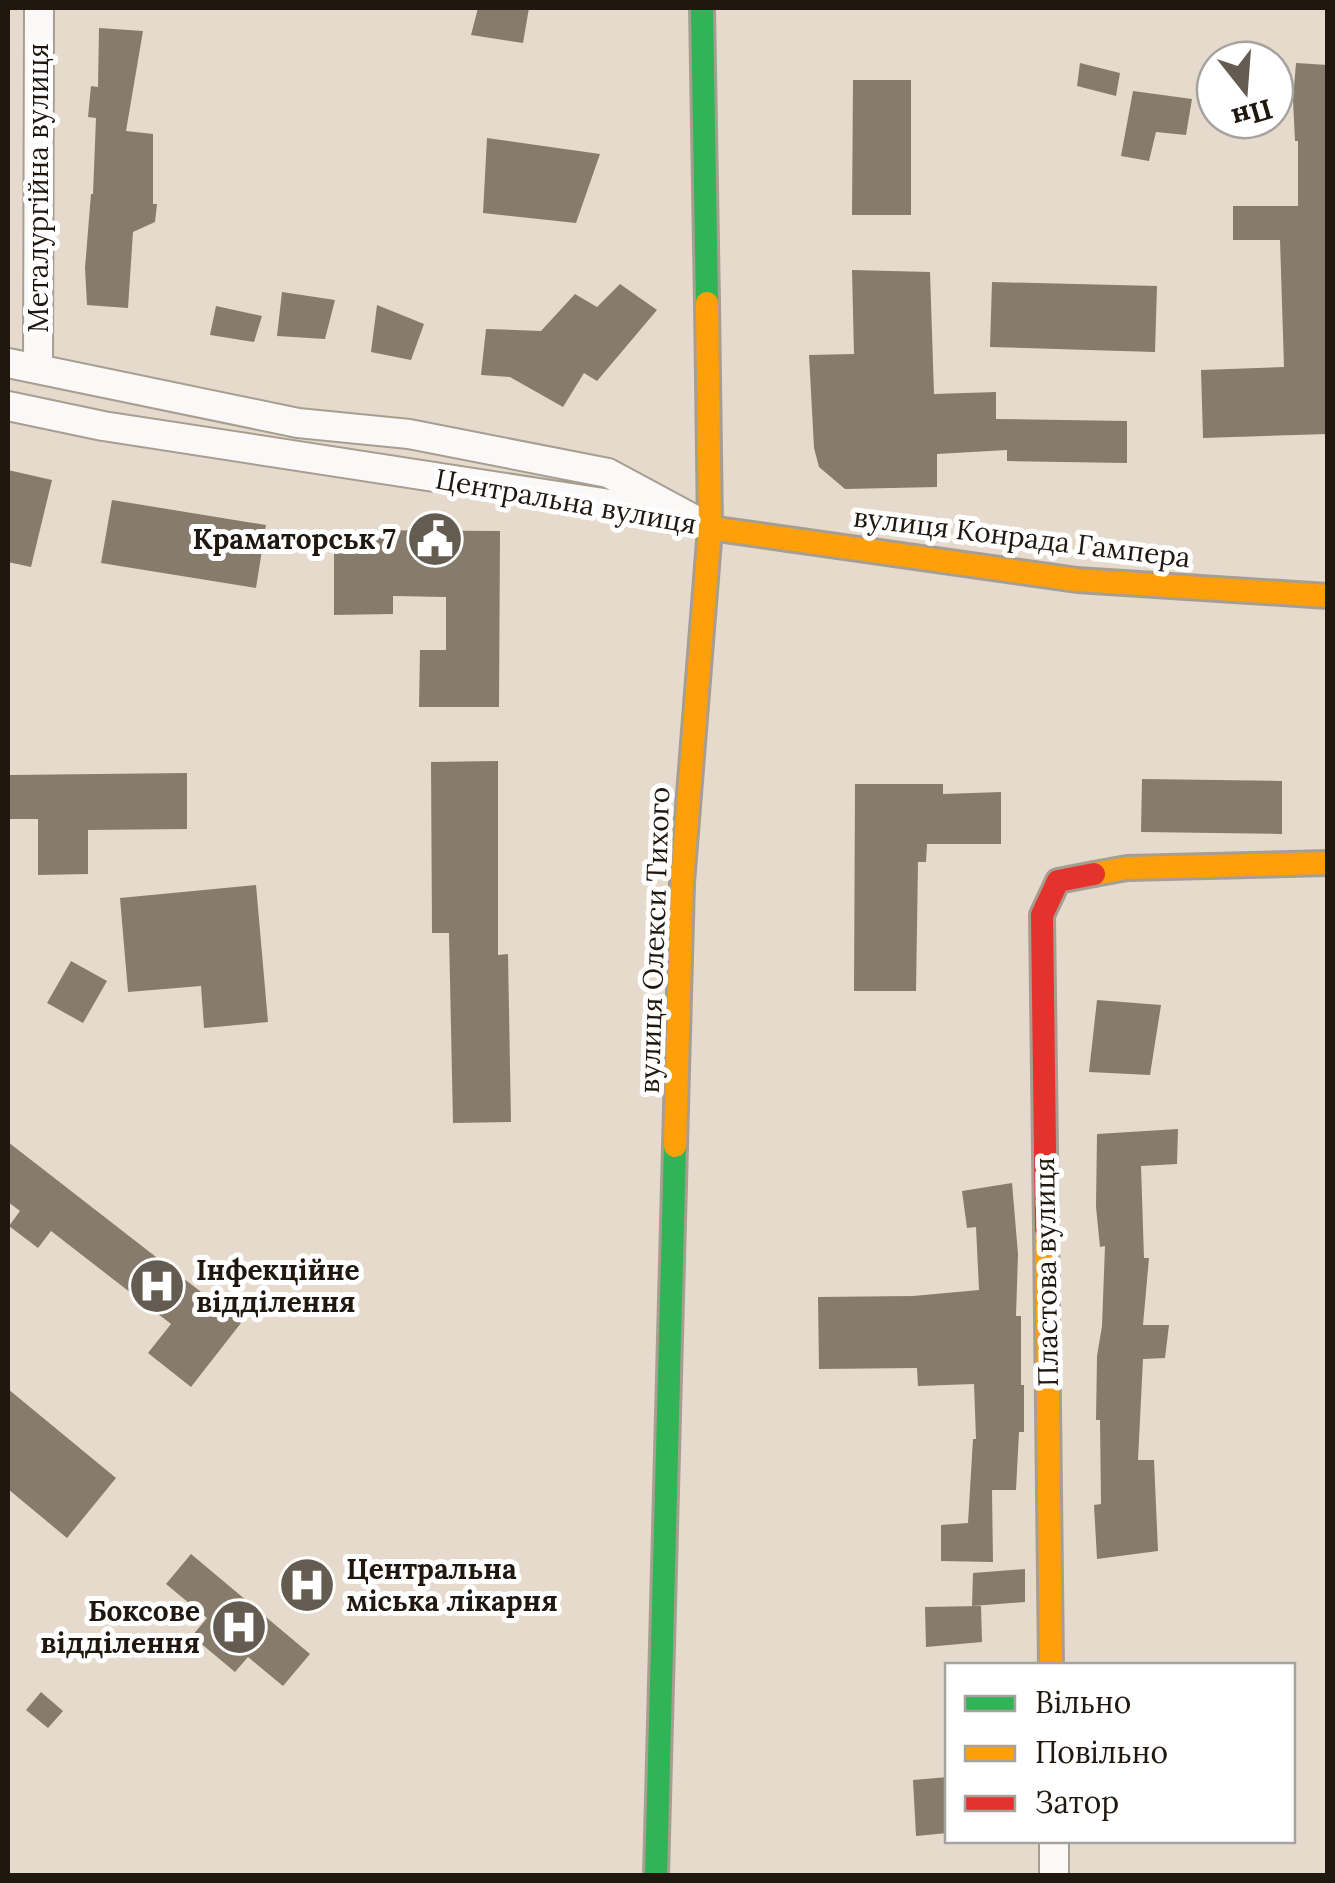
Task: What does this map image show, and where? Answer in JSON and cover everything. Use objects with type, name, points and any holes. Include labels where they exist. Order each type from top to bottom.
[{"type":"main road","name":"вулиця Олекси Тихого","points":[[656,1876],[682,882],[710,528],[702,8]]},
{"type":"main road","name":"вулиця Конрада Гампера","points":[[710,528],[1077,580],[1328,596]]},
{"type":"main road","name":"Пластова вулиця","points":[[1051,1663],[1042,915],[1058,881],[1128,868],[1328,863]]},
{"type":"street","name":"Металургійна вулиця","points":[[38,8],[38,369]]},
{"type":"street","name":"Центральна вулиця","points":[[8,363],[298,423],[408,434],[608,474],[710,528]]},
{"type":"street","name":"Центральна вулиця","points":[[8,406],[103,426],[610,504],[710,528]]},
{"type":"street","points":[[1054,1843],[1054,1876]]},
{"type":"building","points":[[478,8],[529,8],[523,43],[471,35]]},
{"type":"building","points":[[99,28],[143,31],[126,131],[153,134],[153,204],[157,204],[155,222],[133,232],[128,308],[87,305],[85,268],[96,118],[88,117],[91,86],[98,87]]},
{"type":"building","points":[[1080,63],[1120,73],[1116,96],[1077,86]]},
{"type":"building","points":[[1296,63],[1328,65],[1328,434],[1203,438],[1201,370],[1284,367],[1280,240],[1233,240],[1233,206],[1298,206]]},
{"type":"building","points":[[853,80],[911,80],[911,215],[852,215]]},
{"type":"building","points":[[1133,91],[1192,99],[1186,135],[1156,132],[1149,161],[1121,156]]},
{"type":"building","points":[[487,138],[600,154],[576,223],[483,213]]},
{"type":"building","points":[[852,270],[930,272],[934,394],[996,392],[996,419],[1127,421],[1127,463],[1007,461],[1007,450],[937,454],[937,487],[845,489],[819,467],[814,448],[809,355],[854,354]]},
{"type":"building","points":[[992,282],[1157,286],[1155,352],[990,347]]},
{"type":"building","points":[[620,284],[657,310],[597,381],[584,373],[563,407],[510,377],[481,375],[486,329],[541,331],[575,294],[597,307]]},
{"type":"building","points":[[282,292],[335,300],[325,339],[277,336]]},
{"type":"building","points":[[377,305],[424,324],[411,360],[371,352]]},
{"type":"building","points":[[216,306],[262,316],[254,342],[210,335]]},
{"type":"building","points":[[8,470],[52,480],[31,567],[8,562]]},
{"type":"building","points":[[112,500],[266,525],[256,588],[101,563]]},
{"type":"building","points":[[334,530],[500,531],[499,707],[419,707],[420,650],[446,650],[446,597],[393,596],[393,614],[334,615]]},
{"type":"building","points":[[498,761],[498,955],[508,954],[511,1122],[453,1123],[449,933],[432,933],[431,762]]},
{"type":"building","points":[[187,773],[187,829],[88,830],[88,874],[38,875],[38,819],[10,819],[10,775]]},
{"type":"building","points":[[1142,779],[1282,781],[1282,834],[1141,832]]},
{"type":"building","points":[[855,784],[943,784],[943,794],[1001,792],[1001,844],[927,844],[926,862],[918,862],[916,991],[854,991]]},
{"type":"building","points":[[256,885],[268,1022],[204,1028],[201,986],[128,992],[120,898]]},
{"type":"building","points":[[71,961],[107,981],[83,1023],[47,1003]]},
{"type":"building","points":[[1097,1000],[1161,1005],[1150,1075],[1089,1072]]},
{"type":"building","points":[[1178,1129],[1177,1164],[1141,1166],[1144,1258],[1149,1258],[1143,1325],[1169,1325],[1165,1358],[1143,1359],[1138,1460],[1154,1460],[1158,1551],[1097,1559],[1094,1505],[1101,1504],[1097,1356],[1105,1246],[1100,1247],[1096,1207],[1097,1134]]},
{"type":"building","name":"Інфекційне відділення","points":[[8,1142],[241,1323],[191,1387],[148,1353],[171,1324],[51,1231],[38,1248],[9,1226],[20,1211],[8,1202]]},
{"type":"building","points":[[1012,1183],[1018,1254],[1016,1316],[1021,1316],[1024,1385],[1024,1432],[1019,1432],[1016,1490],[992,1490],[993,1562],[941,1561],[941,1525],[968,1523],[976,1439],[974,1384],[918,1386],[917,1368],[819,1369],[818,1297],[913,1296],[979,1290],[976,1227],[967,1228],[962,1191]]},
{"type":"building","points":[[8,1389],[116,1478],[67,1538],[8,1489]]},
{"type":"building","name":"Боксове відділення","points":[[191,1554],[310,1654],[283,1686],[248,1657],[235,1672],[192,1636],[207,1618],[166,1584]]},
{"type":"building","points":[[1025,1569],[1025,1602],[972,1606],[973,1573]]},
{"type":"building","points":[[981,1606],[982,1642],[926,1647],[925,1607]]},
{"type":"building","points":[[41,1692],[63,1711],[48,1728],[26,1710]]},
{"type":"building","points":[[945,1777],[945,1833],[916,1836],[913,1780]]},
{"type":"traffic: fast","points":[[702,8],[707,303]]},
{"type":"traffic: fast","points":[[656,1876],[675,1146]]},
{"type":"traffic: slow","points":[[675,1146],[682,883],[710,528],[707,303]]},
{"type":"traffic: slow","points":[[710,528],[1077,580],[1328,596]]},
{"type":"traffic: slow","points":[[1094,874],[1127,868],[1328,863]]},
{"type":"traffic: slow","points":[[1046,1229],[1051,1663]]},
{"type":"traffic: jam","points":[[1046,1229],[1042,915],[1058,881],[1094,874]]},
{"type":"place","name":"Краматорськ 7","points":[[435,539]]},
{"type":"place","name":"Інфекційне відділення","points":[[157,1286]]},
{"type":"place","name":"Центральна міська лікарня","points":[[307,1585]]},
{"type":"place","name":"Боксове відділення","points":[[239,1627]]}]
